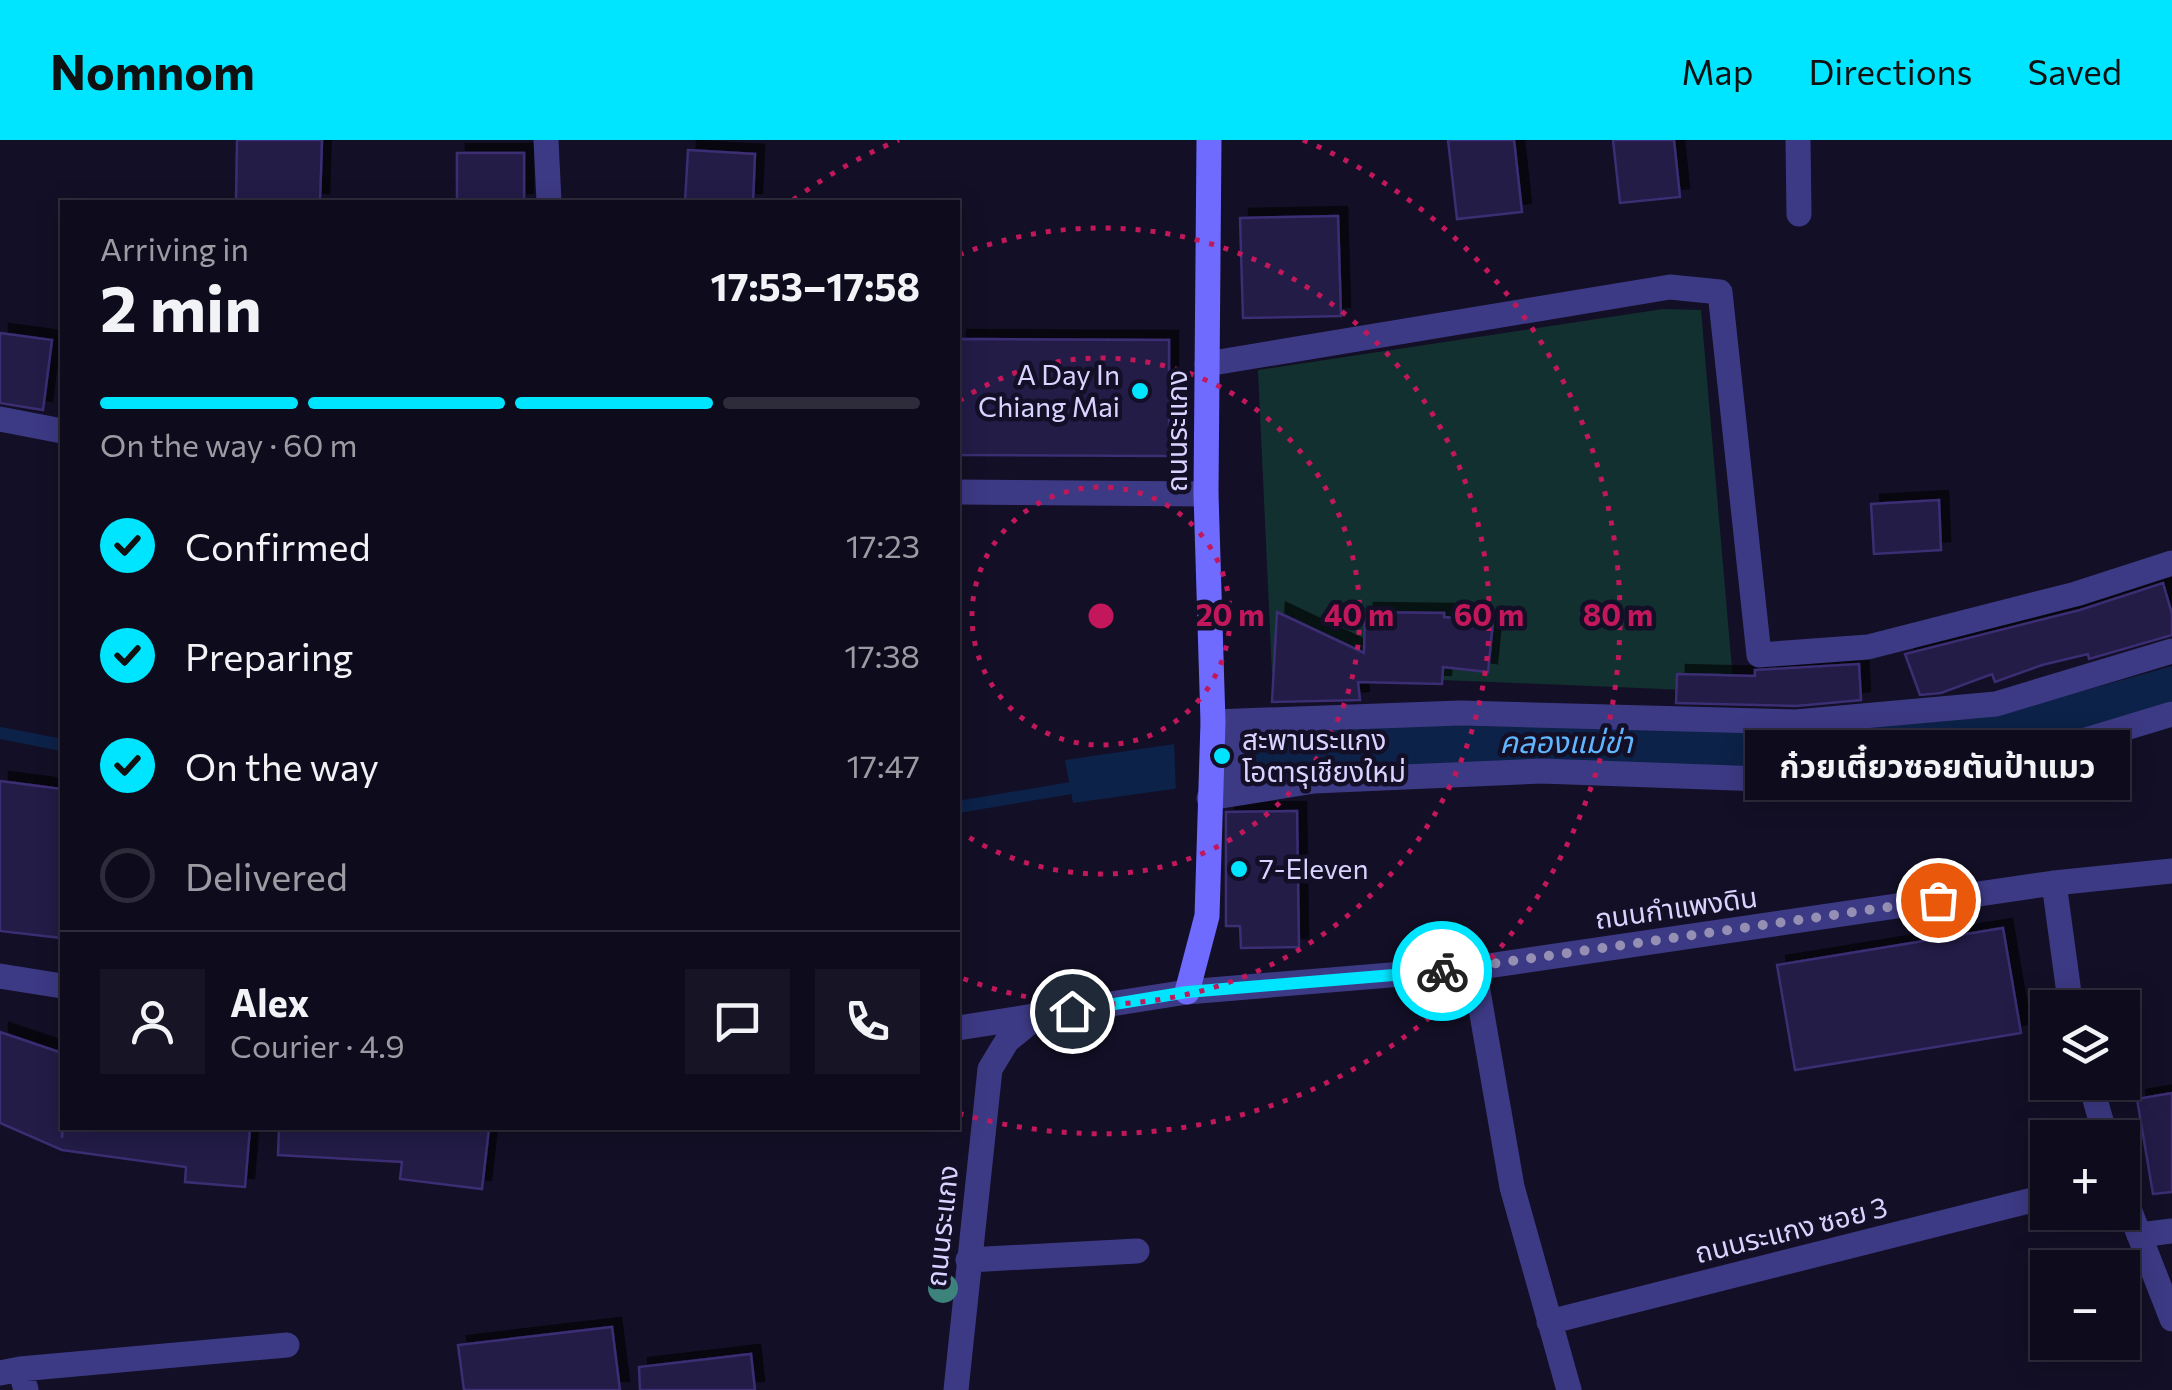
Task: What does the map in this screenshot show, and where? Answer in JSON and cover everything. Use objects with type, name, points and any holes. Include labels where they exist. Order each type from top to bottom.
[{"type":"street","points":[[546,140],[549,200]]},
{"type":"street","name":"ถนนระแกง","points":[[1209,140],[1206,494],[1223,722],[1209,798]]},
{"type":"street","points":[[1798,140],[1799,214]]},
{"type":"street","points":[[1207,364],[1670,287],[1720,292],[1759,655],[1868,647],[2076,594],[2172,564]]},
{"type":"street","points":[[0,420],[60,431]]},
{"type":"street","points":[[960,492],[1206,494]]},
{"type":"street","points":[[1236,792],[1223,722],[1460,713],[1796,722],[1996,704],[2172,652]]},
{"type":"street","points":[[960,1028],[1187,992],[1207,916],[1209,798],[1314,781],[1542,771],[1762,779],[2022,759],[2172,714]]},
{"type":"street","name":"ถนนกำแพงดิน","points":[[1187,992],[1474,968],[2054,884],[2172,871]]},
{"type":"street","points":[[2054,884],[2069,990]]},
{"type":"street","points":[[1474,968],[1512,1186],[1569,1390]]},
{"type":"street","points":[[0,976],[60,986]]},
{"type":"street","name":"ถนนระแกง","points":[[956,1390],[990,1069],[1007,1040],[1035,1018]]},
{"type":"street","name":"ถนนระแกง ซอย 3","points":[[1549,1322],[2030,1201]]},
{"type":"street","points":[[2138,1230],[2172,1319]]},
{"type":"street","points":[[2140,1235],[2172,1231]]},
{"type":"street","points":[[968,1260],[1137,1251]]},
{"type":"street","points":[[16,1378],[287,1346]]},
{"type":"green space","points":[[1663,309],[1701,310],[1734,692],[1272,673],[1258,370]]},
{"type":"water","points":[[2172,666],[2172,708],[2021,752],[1763,772],[1316,769],[1073,803],[1065,760],[1312,724],[1542,727],[2015,710]]},
{"type":"pier","points":[[1246,729],[1249,784],[1176,794],[1174,739]]},
{"type":"building","points":[[237,140],[322,140],[320,200],[236,200]]},
{"type":"building","points":[[1448,140],[1514,140],[1522,212],[1457,219]]},
{"type":"building","points":[[1613,140],[1674,140],[1680,197],[1620,203]]},
{"type":"building","points":[[688,150],[755,154],[753,200],[685,200]]},
{"type":"building","points":[[457,153],[524,153],[524,200],[457,200]]},
{"type":"building","points":[[1338,216],[1341,316],[1243,318],[1240,218]]},
{"type":"building","points":[[0,333],[52,340],[43,410],[0,403]]},
{"type":"building","points":[[960,339],[1169,340],[1169,456],[960,455]]},
{"type":"building","points":[[1939,500],[1941,550],[1874,554],[1871,504]]},
{"type":"building","points":[[2163,583],[2172,614],[2172,635],[2089,659],[2088,654],[2042,665],[1995,682],[1992,674],[1941,693],[1920,695],[1905,654],[2080,610]]},
{"type":"building","points":[[1277,612],[1364,653],[1365,612],[1444,613],[1444,617],[1493,621],[1488,672],[1443,667],[1442,684],[1358,682],[1360,700],[1272,702]]},
{"type":"building","points":[[1859,664],[1861,700],[1796,706],[1676,703],[1677,674],[1755,676],[1755,670]]},
{"type":"building","points":[[0,781],[60,789],[60,938],[0,931]]},
{"type":"building","points":[[1297,811],[1299,947],[1241,948],[1240,926],[1226,926],[1226,812]]},
{"type":"building","points":[[2003,928],[2021,1033],[1795,1070],[1777,965]]},
{"type":"building","points":[[0,1032],[60,1052],[62,1138],[63,1130],[250,1130],[245,1187],[185,1182],[186,1167],[62,1150],[0,1123]]},
{"type":"building","points":[[2172,1093],[2172,1192],[2153,1194],[2137,1100]]},
{"type":"building","points":[[279,1130],[489,1130],[482,1189],[400,1179],[402,1162],[278,1155]]},
{"type":"building","points":[[612,1327],[620,1390],[464,1390],[458,1345]]},
{"type":"building","points":[[751,1354],[755,1390],[640,1390],[639,1367]]},
{"type":"waterway","name":"คลองแม่ข่า","points":[[0,733],[60,745]]},
{"type":"waterway","name":"คลองแม่ข่า","points":[[960,807],[1083,786]]},
{"type":"way so far","points":[[1442,971],[1938,900]]},
{"type":"place","name":"A Day In Chiang Mai","points":[[1140,391]]},
{"type":"place","name":"สะพานระแกง โอตารุเชียงใหม่","points":[[1222,756]]},
{"type":"place","name":"7-Eleven","points":[[1239,869]]},
{"type":"place","name":"ก๋วยเตี๋ยวซอยตันป้าแมว","points":[[1938,900]]},
{"type":"route","points":[[1072,1011],[1187,992],[1442,971]]}]
